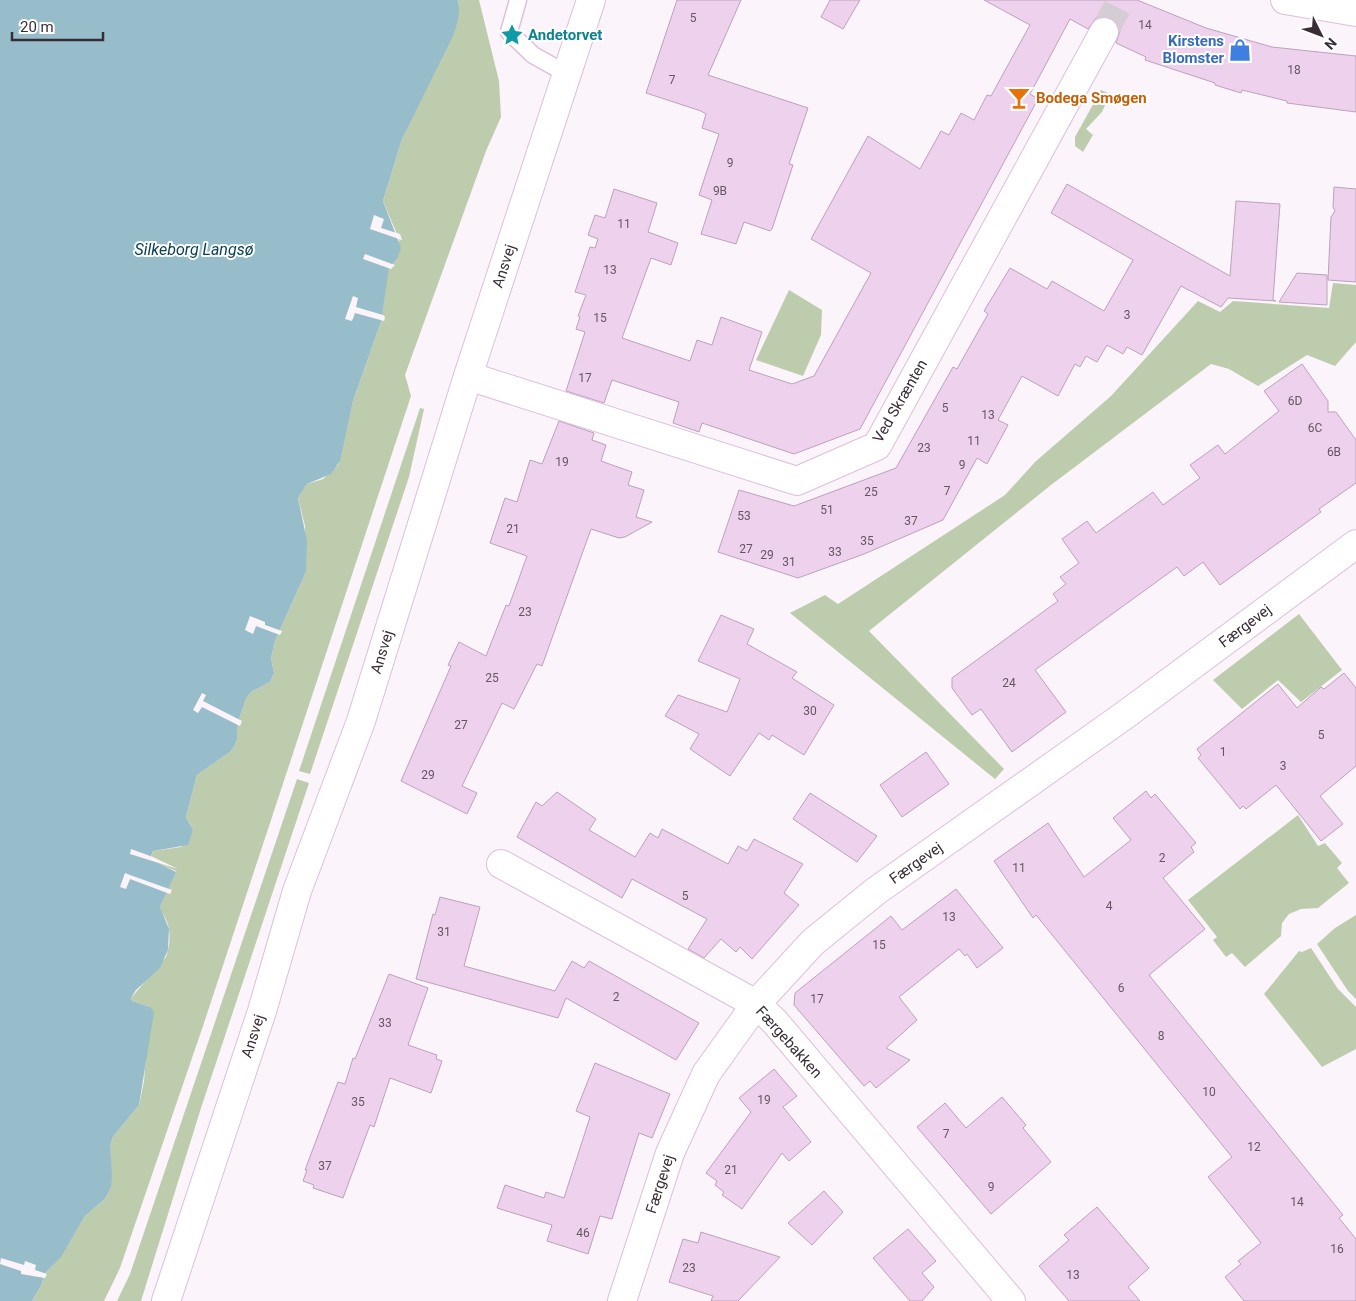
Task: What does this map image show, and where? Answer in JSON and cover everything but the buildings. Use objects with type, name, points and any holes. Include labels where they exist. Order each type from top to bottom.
[{"type":"street","name":"Ansvej","points":[[166,1301],[262,1011],[297,891],[364,712],[468,376],[591,0]]},
{"type":"street","points":[[1285,0],[1356,12]]},
{"type":"street","name":"Ved Skrænten","points":[[468,376],[797,481],[877,446],[1104,32]]},
{"type":"street","name":"Færgevej","points":[[622,1301],[670,1153],[706,1074],[756,1004],[813,942],[876,891],[1125,715],[1356,544]]},
{"type":"street","name":"Færgebakken","points":[[501,864],[756,1004],[781,1030],[1011,1301]]},
{"type":"lane","points":[[518,0],[509,32],[532,55],[567,74]]},
{"type":"green space","points":[[458,0],[479,0],[499,81],[501,117],[486,151],[405,375],[411,396],[203,1026],[120,1268],[104,1301],[32,1301],[41,1286],[45,1273],[61,1256],[85,1216],[105,1199],[111,1188],[110,1146],[113,1137],[139,1105],[144,1081],[150,1007],[132,1001],[131,998],[166,957],[169,931],[160,907],[176,871],[150,860],[153,851],[181,847],[193,830],[186,817],[197,775],[230,752],[234,747],[237,740],[237,725],[246,699],[251,692],[270,682],[274,673],[271,658],[275,641],[306,572],[305,526],[298,498],[307,484],[323,479],[338,465],[353,401],[381,322],[386,278],[389,268],[397,259],[399,239],[383,201],[402,139],[459,5]]},
{"type":"green space","points":[[1101,90],[1110,94],[1102,112],[1086,129],[1093,135],[1083,152],[1075,146],[1075,137]]},
{"type":"green space","points":[[1333,283],[1356,285],[1356,342],[1335,366],[1307,355],[1258,386],[1229,369],[1211,364],[1051,485],[869,631],[1004,769],[995,779],[790,613],[825,595],[838,604],[1005,495],[1035,462],[1111,396],[1198,301],[1220,312],[1233,301],[1329,308]]},
{"type":"green space","points":[[789,290],[822,310],[821,335],[803,376],[756,360]]},
{"type":"green space","points":[[420,408],[424,409],[409,477],[310,774],[299,771]]},
{"type":"green space","points":[[1299,614],[1342,670],[1301,702],[1278,680],[1242,709],[1213,680]]},
{"type":"green space","points":[[297,779],[309,783],[201,1108],[141,1301],[117,1301],[130,1274]]},
{"type":"green space","points":[[1298,815],[1318,846],[1325,843],[1342,863],[1337,868],[1349,883],[1318,908],[1301,909],[1289,914],[1282,923],[1281,936],[1245,967],[1232,953],[1226,957],[1213,940],[1217,937],[1188,900]]},
{"type":"green space","points":[[1356,915],[1356,999],[1348,991],[1317,944],[1335,928]]},
{"type":"green space","points":[[1311,948],[1338,989],[1356,1007],[1356,1049],[1322,1067],[1264,994],[1299,951],[1302,952]]},
{"type":"water","name":"Silkeborg Langsø","points":[[0,0],[458,0],[459,9],[453,36],[402,139],[383,201],[401,248],[397,259],[389,268],[381,322],[353,401],[340,461],[331,474],[307,484],[298,498],[307,541],[306,572],[275,641],[271,658],[274,673],[270,682],[251,692],[246,699],[237,725],[237,740],[234,747],[230,752],[197,775],[186,817],[193,830],[188,845],[153,851],[150,859],[176,872],[160,907],[169,929],[168,950],[160,968],[136,990],[131,998],[132,1001],[150,1007],[154,1012],[139,1105],[113,1137],[110,1146],[111,1188],[105,1199],[85,1216],[61,1257],[45,1273],[41,1286],[32,1301],[0,1301]]},
{"type":"pier","points":[[374,215],[384,219],[381,228],[400,234],[402,240],[370,229]]},
{"type":"pier","points":[[365,254],[395,265],[391,269],[363,259]]},
{"type":"pier","points":[[353,296],[358,298],[356,307],[383,315],[385,317],[384,321],[355,313],[352,321],[345,319]]},
{"type":"pier","points":[[250,616],[265,622],[265,625],[282,631],[280,635],[256,626],[253,634],[245,630]]},
{"type":"pier","points":[[202,693],[206,695],[203,701],[242,721],[240,726],[202,707],[198,713],[193,710]]},
{"type":"pier","points":[[131,849],[153,857],[178,869],[130,854]]},
{"type":"pier","points":[[125,873],[172,890],[170,894],[130,879],[126,889],[120,887]]},
{"type":"pier","points":[[1,1258],[24,1265],[25,1261],[36,1265],[35,1270],[47,1274],[45,1278],[21,1274],[21,1271],[0,1264]]},
{"type":"tunnel","points":[[1104,32],[1121,0]]},
{"type":"place","name":"Andetorvet","points":[[512,35]]},
{"type":"place","name":"Kirstens Blomster","points":[[1240,50]]},
{"type":"place","name":"Bodega Smøgen","points":[[1019,98]]}]
